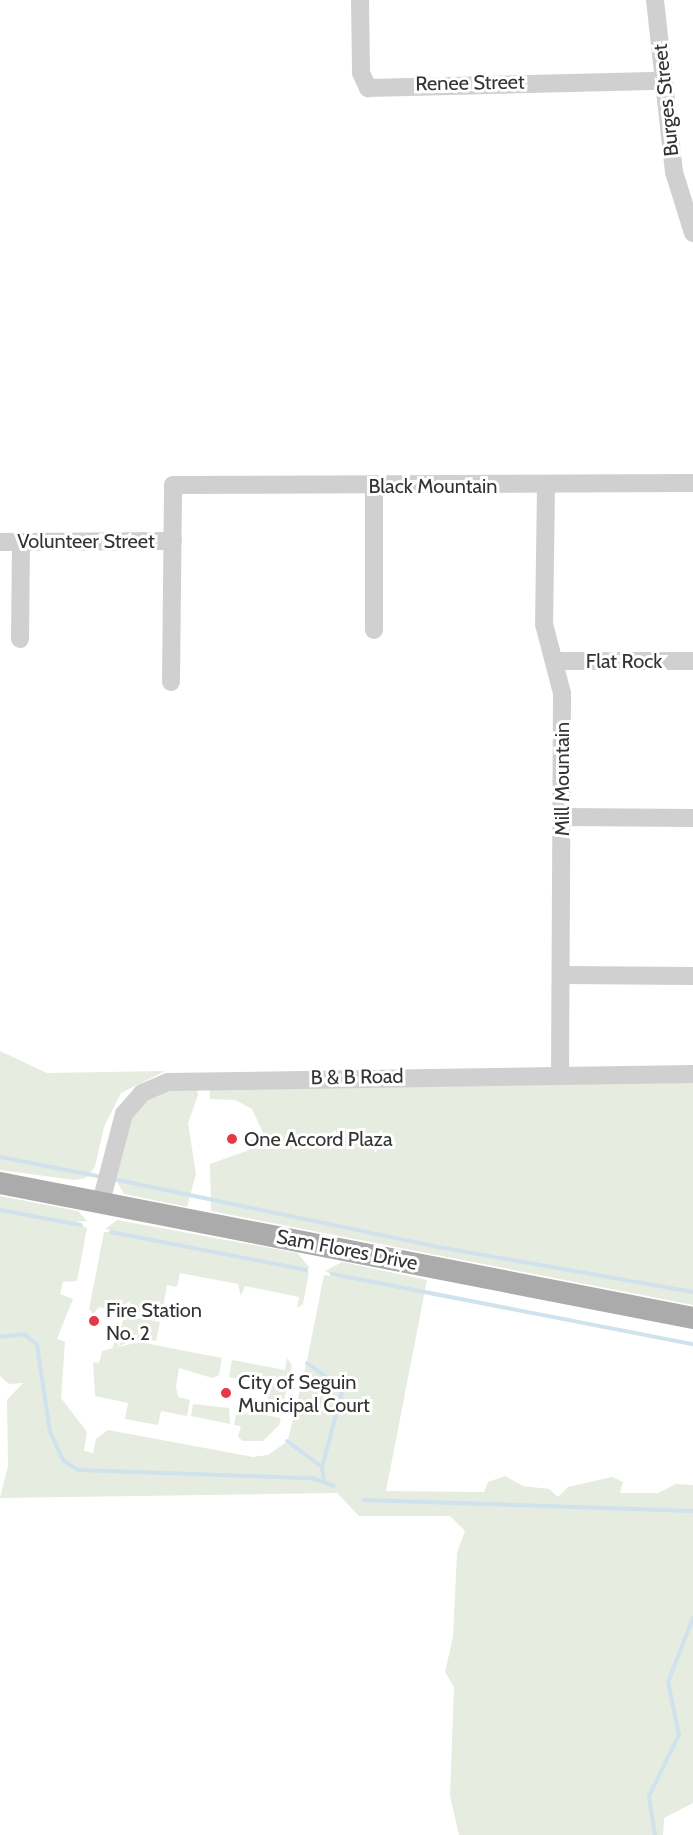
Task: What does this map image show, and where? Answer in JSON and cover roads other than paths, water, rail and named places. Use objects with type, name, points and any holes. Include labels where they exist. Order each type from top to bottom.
[{"type":"main road","name":"Sam Flores Drive","points":[[0,1183],[693,1318]]},
{"type":"street","name":"Renee Street","points":[[360,0],[361,73],[368,88],[663,81]]},
{"type":"street","name":"Burges Street","points":[[655,0],[674,172],[693,233]]},
{"type":"street","name":"Black Mountain","points":[[172,541],[173,485],[546,486],[693,483]]},
{"type":"street","points":[[374,486],[374,630]]},
{"type":"street","name":"Mill Mountain","points":[[546,486],[544,624],[556,661],[562,693],[560,1075]]},
{"type":"street","points":[[171,682],[172,541]]},
{"type":"street","name":"Volunteer Street","points":[[0,542],[172,541]]},
{"type":"street","points":[[20,639],[21,542]]},
{"type":"street","name":"Flat Rock","points":[[556,661],[693,661]]},
{"type":"street","points":[[562,817],[693,818]]},
{"type":"street","points":[[562,975],[693,976]]},
{"type":"street","name":"B & B Road","points":[[101,1202],[124,1114],[142,1093],[168,1082],[693,1074]]},
{"type":"waterway","points":[[0,1157],[102,1177]]},
{"type":"waterway","points":[[113,1179],[438,1247],[693,1292]]},
{"type":"waterway","points":[[0,1210],[81,1225]]},
{"type":"waterway","points":[[111,1232],[306,1270]]},
{"type":"waterway","points":[[332,1274],[693,1344]]},
{"type":"waterway","points":[[0,1337],[24,1334],[37,1345],[50,1432],[63,1460],[78,1470],[312,1478],[334,1486]]},
{"type":"waterway","points":[[307,1363],[332,1381]]},
{"type":"waterway","points":[[311,1378],[344,1384],[322,1467]]},
{"type":"waterway","points":[[287,1441],[322,1467],[324,1482]]},
{"type":"waterway","points":[[364,1500],[693,1511]]},
{"type":"waterway","points":[[655,1835],[649,1796],[679,1735],[668,1682],[693,1618]]},
{"type":"place","name":"One Accord Plaza","points":[[232,1139]]},
{"type":"place","name":"Fire Station No. 2","points":[[94,1321]]},
{"type":"place","name":"City of Seguin Municipal Court","points":[[226,1393]]}]
